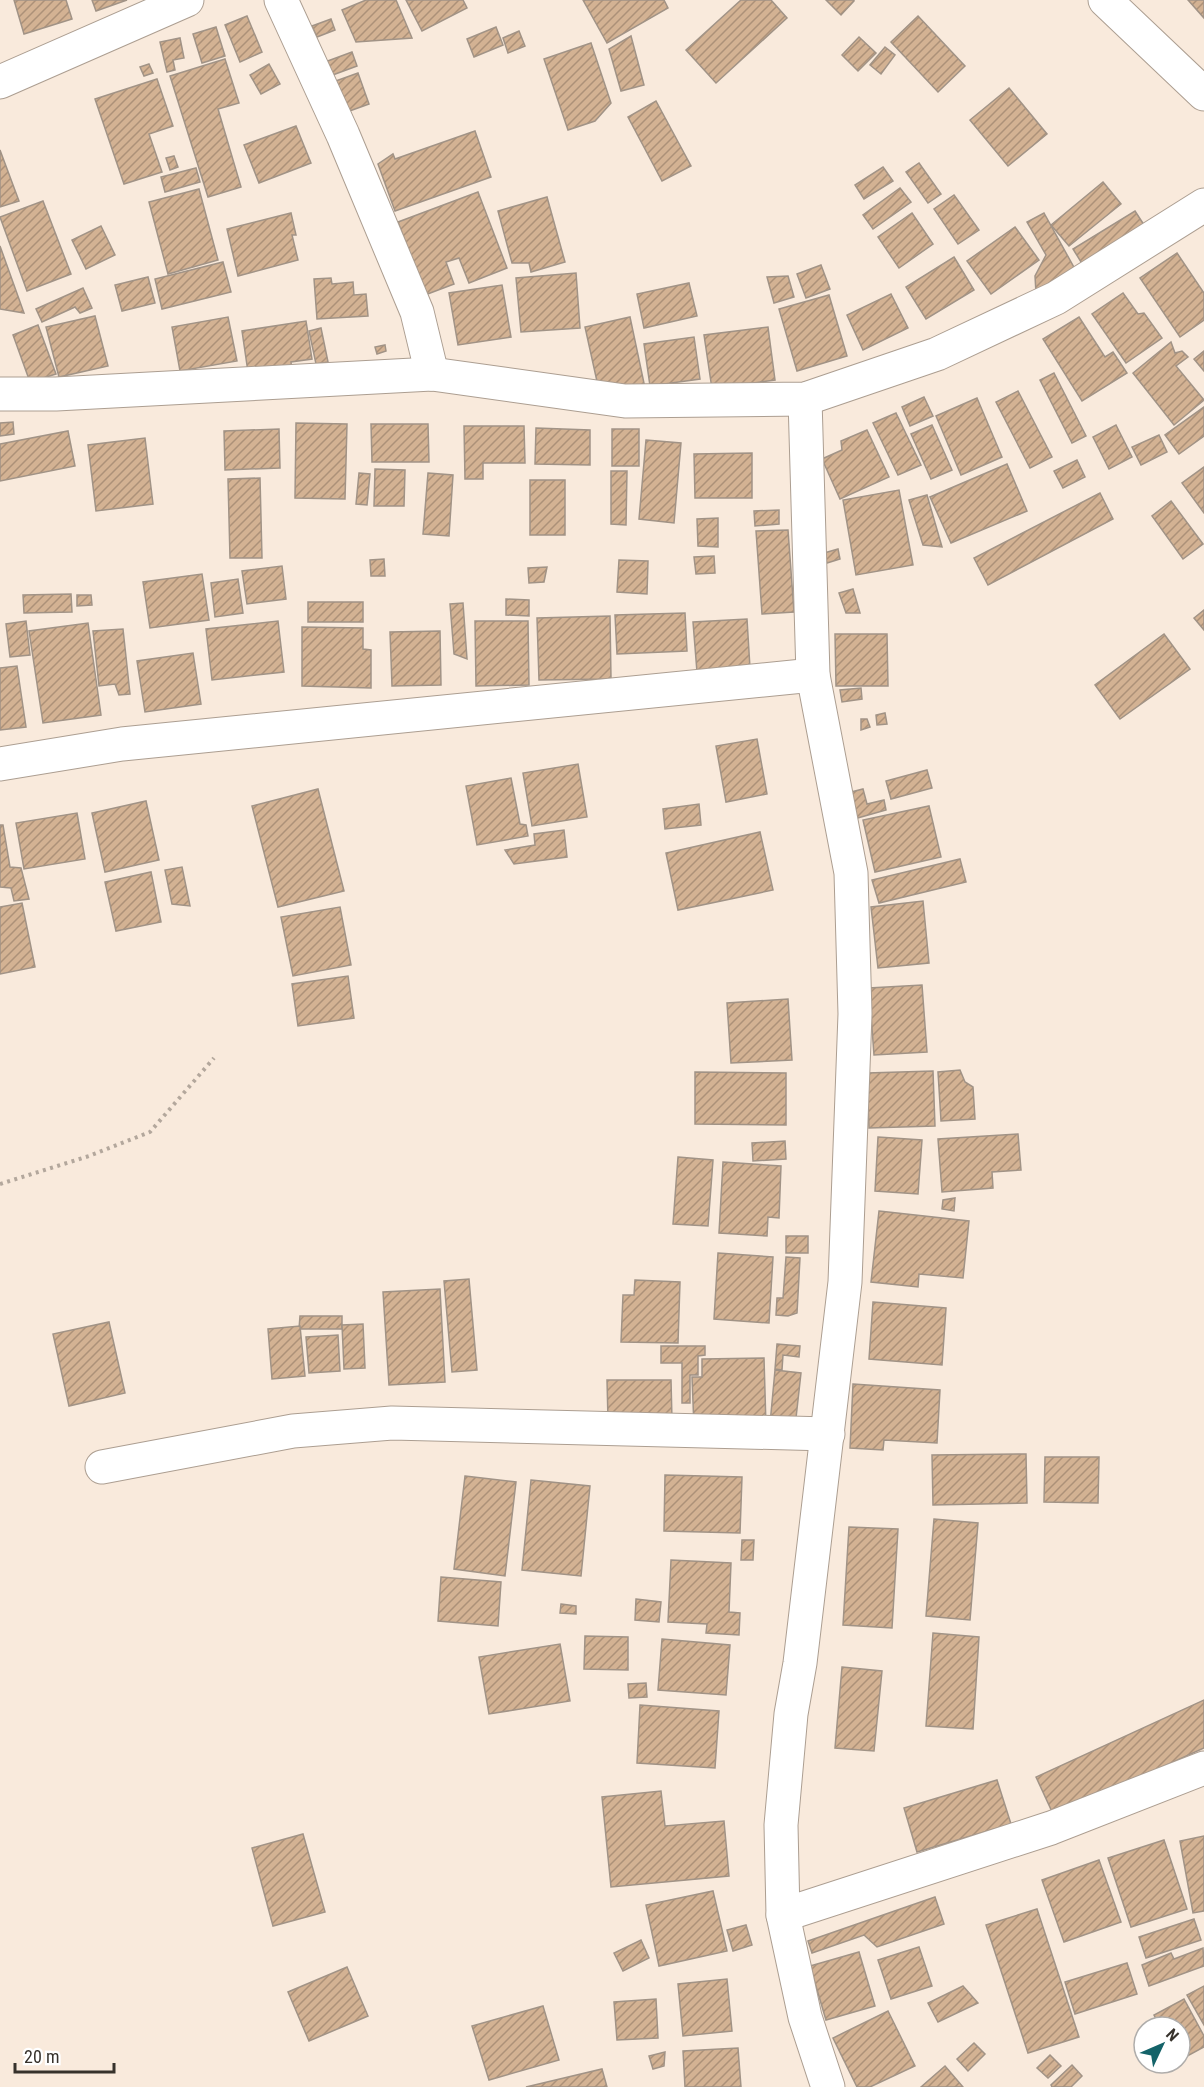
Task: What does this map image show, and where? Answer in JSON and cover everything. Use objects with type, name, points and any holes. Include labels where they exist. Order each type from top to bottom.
[{"type":"street","points":[[0,82],[187,0]]},
{"type":"street","points":[[281,0],[343,135],[417,312],[432,374]]},
{"type":"street","points":[[1119,5],[1204,94]]},
{"type":"street","points":[[0,394],[56,394],[432,374],[625,401],[805,399],[937,354],[1056,298],[1204,205]]},
{"type":"street","points":[[805,399],[813,675],[851,873],[855,1014],[845,1282],[788,1747],[781,1825],[783,1915],[805,2017],[828,2087]]},
{"type":"street","points":[[0,764],[122,744],[813,675]]},
{"type":"street","points":[[102,1467],[292,1431],[392,1423],[828,1434]]},
{"type":"street","points":[[783,1915],[1051,1828],[1204,1768]]},
{"type":"path","points":[[0,1184],[89,1156],[150,1132],[214,1058]]},
{"type":"building","points":[[14,0],[66,0],[72,19],[24,34]]},
{"type":"building","points":[[92,0],[127,0],[96,11]]},
{"type":"building","points":[[366,0],[396,0],[412,38],[356,42],[342,10]]},
{"type":"building","points":[[406,0],[463,0],[467,8],[422,31]]},
{"type":"building","points":[[583,0],[664,0],[668,8],[607,43]]},
{"type":"building","points":[[741,0],[771,0],[787,18],[716,83],[686,50]]},
{"type":"building","points":[[826,0],[854,0],[854,1],[841,15]]},
{"type":"building","points":[[1188,0],[1204,0],[1204,18]]},
{"type":"building","points":[[247,16],[262,52],[240,62],[225,25]]},
{"type":"building","points":[[918,16],[965,66],[938,92],[891,42]]},
{"type":"building","points":[[331,19],[335,30],[317,37],[312,26]]},
{"type":"building","points":[[216,27],[225,56],[202,63],[193,34]]},
{"type":"building","points":[[496,27],[503,45],[474,57],[467,39]]},
{"type":"building","points":[[519,31],[525,46],[508,53],[503,38]]},
{"type":"building","points":[[631,36],[644,85],[621,91],[609,49]]},
{"type":"building","points":[[859,37],[876,53],[858,71],[842,55]]},
{"type":"building","points":[[180,38],[184,58],[173,60],[175,70],[167,72],[160,42]]},
{"type":"building","points":[[591,43],[611,103],[595,121],[568,130],[544,59]]},
{"type":"building","points":[[885,47],[895,55],[881,74],[870,65]]},
{"type":"building","points":[[352,52],[357,66],[330,76],[325,62]]},
{"type":"building","points":[[225,59],[239,103],[218,109],[241,187],[208,197],[170,76]]},
{"type":"building","points":[[149,64],[153,73],[144,76],[140,67]]},
{"type":"building","points":[[269,64],[280,84],[261,94],[250,75]]},
{"type":"building","points":[[358,73],[369,104],[344,113],[333,82]]},
{"type":"building","points":[[157,79],[173,126],[149,134],[162,172],[124,184],[95,99]]},
{"type":"building","points":[[1009,88],[1047,134],[1008,166],[970,120]]},
{"type":"building","points":[[656,101],[691,166],[662,181],[628,117]]},
{"type":"building","points":[[296,126],[311,163],[259,183],[244,145]]},
{"type":"building","points":[[475,131],[491,177],[395,211],[378,164],[393,154],[395,159]]},
{"type":"building","points":[[0,150],[19,201],[0,207]]},
{"type":"building","points":[[174,156],[178,167],[170,170],[166,158]]},
{"type":"building","points":[[919,163],[941,194],[928,203],[906,172]]},
{"type":"building","points":[[883,167],[893,181],[864,199],[855,185]]},
{"type":"building","points":[[196,168],[200,182],[165,192],[161,177]]},
{"type":"building","points":[[1103,182],[1121,204],[1069,246],[1051,225]]},
{"type":"building","points":[[900,188],[911,202],[873,229],[863,215]]},
{"type":"building","points":[[199,189],[218,260],[168,274],[149,202]]},
{"type":"building","points":[[478,192],[507,268],[469,283],[459,258],[446,262],[454,284],[425,295],[398,222]]},
{"type":"building","points":[[954,195],[979,230],[958,244],[934,209]]},
{"type":"building","points":[[547,197],[565,262],[531,272],[529,263],[512,263],[498,211]]},
{"type":"building","points":[[43,201],[71,274],[27,291],[0,217]]},
{"type":"building","points":[[1135,211],[1148,231],[1086,270],[1073,249]]},
{"type":"building","points":[[291,213],[296,235],[292,235],[298,260],[238,276],[227,229]]},
{"type":"building","points":[[912,213],[933,244],[899,268],[878,237]]},
{"type":"building","points":[[1044,213],[1076,271],[1036,293],[1035,276],[1046,255],[1027,222]]},
{"type":"building","points":[[101,226],[115,255],[86,269],[72,240]]},
{"type":"building","points":[[1015,227],[1039,260],[991,294],[967,261]]},
{"type":"building","points":[[0,246],[24,313],[0,309]]},
{"type":"building","points":[[1177,253],[1204,293],[1204,320],[1180,337],[1140,278]]},
{"type":"building","points":[[954,257],[974,290],[926,319],[906,287]]},
{"type":"building","points":[[223,262],[231,292],[162,309],[155,279]]},
{"type":"building","points":[[821,265],[830,289],[806,298],[797,274]]},
{"type":"building","points":[[576,273],[580,328],[521,332],[516,278]]},
{"type":"building","points":[[788,276],[794,297],[774,303],[767,277]]},
{"type":"building","points":[[148,277],[155,303],[122,311],[115,285]]},
{"type":"building","points":[[331,278],[332,284],[353,282],[354,295],[366,294],[368,316],[317,319],[314,279]]},
{"type":"building","points":[[689,283],[697,316],[644,328],[637,294]]},
{"type":"building","points":[[502,285],[511,337],[458,345],[449,293]]},
{"type":"building","points":[[83,288],[92,308],[80,313],[75,307],[42,322],[36,309]]},
{"type":"building","points":[[1123,293],[1138,314],[1144,313],[1162,338],[1126,363],[1092,314]]},
{"type":"building","points":[[891,294],[908,328],[863,350],[847,315]]},
{"type":"building","points":[[829,295],[847,356],[797,371],[779,309]]},
{"type":"building","points":[[95,316],[108,366],[59,377],[46,327]]},
{"type":"building","points":[[228,317],[237,361],[180,371],[172,327]]},
{"type":"building","points":[[630,317],[645,388],[598,386],[585,327]]},
{"type":"building","points":[[1079,317],[1105,357],[1113,352],[1127,373],[1082,401],[1043,339]]},
{"type":"building","points":[[306,321],[312,359],[291,362],[292,373],[249,379],[242,331]]},
{"type":"building","points":[[38,325],[56,374],[30,382],[13,335]]},
{"type":"building","points":[[768,327],[775,380],[712,389],[704,335]]},
{"type":"building","points":[[321,328],[328,362],[316,364],[309,331]]},
{"type":"building","points":[[694,337],[700,379],[650,386],[644,344]]},
{"type":"building","points":[[1171,342],[1175,353],[1182,351],[1188,357],[1176,366],[1204,400],[1174,425],[1133,373]]},
{"type":"building","points":[[385,345],[386,351],[377,354],[375,347]]},
{"type":"building","points":[[1204,351],[1204,371],[1194,359]]},
{"type":"building","points":[[1054,373],[1086,436],[1072,443],[1040,380]]},
{"type":"building","points":[[1018,391],[1052,457],[1030,468],[996,402]]},
{"type":"building","points":[[924,397],[933,416],[910,426],[902,407]]},
{"type":"building","points":[[977,398],[1002,457],[961,475],[936,416]]},
{"type":"building","points":[[1204,407],[1204,436],[1179,454],[1165,435]]},
{"type":"building","points":[[896,413],[921,465],[898,475],[873,423]]},
{"type":"building","points":[[13,422],[14,434],[0,436],[0,423]]},
{"type":"building","points":[[296,423],[347,424],[345,499],[295,498]]},
{"type":"building","points":[[371,424],[428,424],[429,462],[372,462]]},
{"type":"building","points":[[932,425],[952,470],[931,479],[911,434]]},
{"type":"building","points":[[1116,425],[1132,457],[1109,469],[1093,437]]},
{"type":"building","points":[[464,426],[524,426],[525,463],[483,463],[483,479],[465,479]]},
{"type":"building","points":[[536,428],[590,430],[590,465],[535,464]]},
{"type":"building","points":[[279,429],[280,468],[225,470],[224,431]]},
{"type":"building","points":[[612,429],[639,429],[639,466],[612,466]]},
{"type":"building","points":[[867,430],[889,477],[840,499],[822,459],[842,450],[841,441]]},
{"type":"building","points":[[68,431],[75,466],[0,481],[0,444]]},
{"type":"building","points":[[1159,435],[1167,452],[1141,465],[1132,447]]},
{"type":"building","points":[[145,438],[153,504],[96,511],[88,445]]},
{"type":"building","points":[[646,440],[681,443],[674,523],[639,519]]},
{"type":"building","points":[[752,453],[752,498],[695,498],[694,454]]},
{"type":"building","points":[[1077,460],[1085,477],[1063,488],[1054,471]]},
{"type":"building","points":[[1007,464],[1027,511],[951,543],[930,497]]},
{"type":"building","points":[[1204,467],[1204,513],[1182,483]]},
{"type":"building","points":[[375,469],[405,470],[404,506],[374,506]]},
{"type":"building","points":[[611,471],[627,471],[626,525],[611,524]]},
{"type":"building","points":[[359,473],[370,474],[367,505],[356,504]]},
{"type":"building","points":[[428,473],[453,475],[449,536],[423,534]]},
{"type":"building","points":[[260,478],[262,558],[230,558],[228,479]]},
{"type":"building","points":[[530,480],[565,480],[565,535],[530,535]]},
{"type":"building","points":[[899,490],[913,565],[856,575],[843,500]]},
{"type":"building","points":[[1100,493],[1113,519],[988,585],[974,558]]},
{"type":"building","points":[[927,495],[942,547],[923,545],[909,500]]},
{"type":"building","points":[[1171,501],[1203,544],[1183,559],[1152,516]]},
{"type":"building","points":[[779,510],[779,524],[755,526],[754,511]]},
{"type":"building","points":[[718,518],[718,547],[698,546],[697,519]]},
{"type":"building","points":[[788,530],[794,612],[762,614],[756,531]]},
{"type":"building","points":[[838,549],[840,559],[827,563],[824,553]]},
{"type":"building","points":[[714,556],[715,573],[696,574],[694,557]]},
{"type":"building","points":[[384,559],[385,576],[371,576],[370,560]]},
{"type":"building","points":[[619,560],[648,561],[647,594],[617,592]]},
{"type":"building","points":[[282,566],[286,599],[247,604],[242,571]]},
{"type":"building","points":[[547,567],[544,582],[529,583],[528,568]]},
{"type":"building","points":[[202,574],[209,620],[150,628],[143,582]]},
{"type":"building","points":[[238,579],[243,613],[215,617],[211,583]]},
{"type":"building","points":[[853,589],[860,613],[846,613],[839,593]]},
{"type":"building","points":[[71,594],[72,612],[24,613],[23,595]]},
{"type":"building","points":[[77,595],[91,595],[92,605],[77,606]]},
{"type":"building","points":[[506,599],[529,600],[529,616],[506,615]]},
{"type":"building","points":[[308,602],[363,602],[363,622],[308,622]]},
{"type":"building","points":[[463,603],[467,659],[454,654],[450,604]]},
{"type":"building","points":[[1204,610],[1204,630],[1194,618]]},
{"type":"building","points":[[685,613],[687,651],[617,654],[615,615]]},
{"type":"building","points":[[610,616],[611,679],[539,680],[537,618]]},
{"type":"building","points":[[747,619],[750,668],[697,672],[693,622]]},
{"type":"building","points":[[26,621],[30,655],[10,657],[6,624]]},
{"type":"building","points":[[278,621],[284,672],[212,680],[206,629]]},
{"type":"building","points":[[475,621],[528,621],[529,685],[476,686]]},
{"type":"building","points":[[88,623],[101,715],[43,723],[29,631]]},
{"type":"building","points":[[302,627],[363,628],[363,649],[371,650],[371,688],[302,686]]},
{"type":"building","points":[[123,629],[130,694],[119,695],[115,684],[99,686],[93,631]]},
{"type":"building","points":[[440,631],[441,685],[392,686],[390,632]]},
{"type":"building","points":[[835,634],[887,634],[888,686],[836,686]]},
{"type":"building","points":[[1164,634],[1190,669],[1120,719],[1095,685]]},
{"type":"building","points":[[193,653],[201,704],[145,712],[137,661]]},
{"type":"building","points":[[17,666],[26,727],[0,730],[0,668]]},
{"type":"building","points":[[861,688],[862,699],[842,702],[840,690]]},
{"type":"building","points":[[885,713],[887,724],[877,725],[876,715]]},
{"type":"building","points":[[861,719],[867,719],[870,727],[861,730]]},
{"type":"building","points":[[757,739],[767,794],[726,802],[716,746]]},
{"type":"building","points":[[578,764],[587,817],[532,826],[523,773]]},
{"type":"building","points":[[927,770],[932,788],[891,799],[886,781]]},
{"type":"building","points":[[511,778],[520,824],[526,825],[528,836],[477,845],[466,786]]},
{"type":"building","points":[[318,789],[344,891],[278,907],[252,806]]},
{"type":"building","points":[[863,789],[867,804],[884,800],[886,810],[854,819],[847,793]]},
{"type":"building","points":[[146,801],[159,860],[105,872],[92,813]]},
{"type":"building","points":[[699,804],[701,825],[665,829],[663,809]]},
{"type":"building","points":[[929,806],[941,857],[875,872],[863,820]]},
{"type":"building","points":[[77,813],[85,859],[24,869],[16,823]]},
{"type":"building","points":[[0,825],[3,825],[10,867],[21,868],[29,899],[14,901],[11,888],[0,887]]},
{"type":"building","points":[[564,830],[567,857],[514,864],[505,850],[535,845],[534,834]]},
{"type":"building","points":[[760,832],[773,890],[678,910],[666,853]]},
{"type":"building","points":[[960,859],[966,882],[879,903],[872,880]]},
{"type":"building","points":[[182,867],[190,906],[172,904],[165,870]]},
{"type":"building","points":[[151,872],[161,922],[116,931],[105,882]]},
{"type":"building","points":[[923,901],[929,963],[878,968],[871,907]]},
{"type":"building","points":[[22,903],[35,967],[0,974],[0,907]]},
{"type":"building","points":[[340,907],[351,965],[293,976],[281,917]]},
{"type":"building","points":[[348,976],[354,1018],[298,1026],[292,984]]},
{"type":"building","points":[[922,985],[927,1052],[874,1055],[869,988]]},
{"type":"building","points":[[788,999],[792,1060],[731,1063],[727,1003]]},
{"type":"building","points":[[960,1070],[965,1082],[973,1087],[975,1119],[941,1121],[938,1072]]},
{"type":"building","points":[[933,1071],[935,1126],[869,1128],[867,1073]]},
{"type":"building","points":[[695,1072],[786,1073],[786,1125],[695,1124]]},
{"type":"building","points":[[1018,1134],[1021,1170],[992,1172],[993,1188],[942,1192],[938,1139]]},
{"type":"building","points":[[878,1137],[922,1140],[918,1194],[875,1191]]},
{"type":"building","points":[[785,1141],[786,1159],[753,1161],[752,1143]]},
{"type":"building","points":[[678,1157],[713,1160],[708,1226],[673,1224]]},
{"type":"building","points":[[723,1162],[781,1166],[779,1218],[768,1217],[767,1236],[719,1233]]},
{"type":"building","points":[[955,1198],[954,1211],[942,1209],[943,1200]]},
{"type":"building","points":[[879,1211],[969,1221],[963,1278],[919,1274],[918,1287],[871,1282]]},
{"type":"building","points":[[786,1236],[808,1236],[808,1253],[786,1253]]},
{"type":"building","points":[[718,1253],[773,1257],[769,1323],[714,1319]]},
{"type":"building","points":[[786,1257],[800,1258],[797,1313],[788,1316],[776,1315],[777,1298],[783,1298]]},
{"type":"building","points":[[469,1279],[477,1370],[452,1372],[444,1281]]},
{"type":"building","points":[[635,1280],[680,1282],[678,1343],[621,1342],[623,1295],[634,1295]]},
{"type":"building","points":[[440,1289],[445,1382],[389,1385],[383,1292]]},
{"type":"building","points":[[873,1302],[946,1308],[942,1365],[869,1359]]},
{"type":"building","points":[[300,1316],[342,1316],[342,1329],[299,1329]]},
{"type":"building","points":[[109,1322],[125,1393],[69,1406],[53,1334]]},
{"type":"building","points":[[363,1324],[365,1368],[344,1369],[342,1325]]},
{"type":"building","points":[[300,1326],[305,1376],[272,1379],[268,1329]]},
{"type":"building","points":[[338,1335],[340,1371],[309,1373],[306,1337]]},
{"type":"building","points":[[777,1344],[800,1346],[799,1357],[783,1355],[782,1370],[775,1369]]},
{"type":"building","points":[[661,1346],[705,1346],[705,1355],[698,1356],[698,1375],[690,1375],[690,1403],[682,1403],[682,1363],[661,1363]]},
{"type":"building","points":[[764,1358],[766,1426],[694,1427],[692,1377],[702,1377],[702,1359]]},
{"type":"building","points":[[775,1370],[801,1373],[795,1427],[770,1424]]},
{"type":"building","points":[[607,1380],[671,1380],[672,1420],[608,1420]]},
{"type":"building","points":[[853,1384],[940,1390],[937,1443],[884,1440],[883,1450],[850,1448]]},
{"type":"building","points":[[1026,1454],[1027,1503],[933,1505],[932,1455]]},
{"type":"building","points":[[1045,1457],[1099,1457],[1098,1503],[1044,1502]]},
{"type":"building","points":[[665,1475],[742,1477],[740,1533],[664,1531]]},
{"type":"building","points":[[465,1476],[516,1482],[505,1576],[454,1569]]},
{"type":"building","points":[[531,1480],[590,1486],[581,1576],[522,1570]]},
{"type":"building","points":[[934,1519],[978,1523],[970,1620],[926,1616]]},
{"type":"building","points":[[849,1527],[898,1529],[892,1628],[843,1625]]},
{"type":"building","points":[[742,1540],[754,1540],[753,1560],[741,1560]]},
{"type":"building","points":[[671,1560],[731,1563],[729,1612],[740,1613],[739,1635],[706,1633],[707,1624],[668,1622]]},
{"type":"building","points":[[441,1577],[501,1582],[498,1626],[438,1621]]},
{"type":"building","points":[[636,1599],[661,1602],[659,1622],[635,1620]]},
{"type":"building","points":[[561,1604],[576,1606],[576,1614],[560,1613]]},
{"type":"building","points":[[933,1633],[979,1637],[973,1729],[926,1726]]},
{"type":"building","points":[[585,1636],[628,1637],[628,1670],[584,1669]]},
{"type":"building","points":[[662,1639],[730,1645],[726,1695],[658,1690]]},
{"type":"building","points":[[560,1644],[570,1701],[489,1714],[479,1657]]},
{"type":"building","points":[[842,1667],[882,1671],[874,1751],[835,1748]]},
{"type":"building","points":[[646,1683],[647,1697],[629,1698],[628,1684]]},
{"type":"building","points":[[1204,1700],[1204,1748],[1054,1816],[1036,1777]]},
{"type":"building","points":[[640,1705],[719,1711],[715,1768],[637,1763]]},
{"type":"building","points":[[997,1780],[1011,1824],[917,1852],[904,1808]]},
{"type":"building","points":[[661,1791],[665,1826],[724,1821],[729,1876],[611,1887],[602,1797]]},
{"type":"building","points":[[303,1834],[325,1912],[273,1926],[252,1848]]},
{"type":"building","points":[[1204,1836],[1204,1911],[1193,1913],[1180,1841]]},
{"type":"building","points":[[1164,1840],[1187,1909],[1131,1927],[1108,1858]]},
{"type":"building","points":[[1099,1860],[1121,1922],[1064,1942],[1042,1880]]},
{"type":"building","points":[[713,1891],[727,1951],[659,1966],[646,1905]]},
{"type":"building","points":[[935,1897],[944,1924],[877,1947],[864,1935],[812,1953],[808,1941]]},
{"type":"building","points":[[1037,1909],[1079,2037],[1028,2053],[986,1925]]},
{"type":"building","points":[[1194,1919],[1201,1940],[1146,1958],[1139,1937]]},
{"type":"building","points":[[746,1925],[752,1945],[733,1951],[727,1930]]},
{"type":"building","points":[[641,1940],[649,1958],[623,1971],[614,1953]]},
{"type":"building","points":[[919,1947],[932,1986],[891,1999],[878,1960]]},
{"type":"building","points":[[1203,1948],[1204,1966],[1149,1986],[1142,1965],[1171,1953],[1174,1959]]},
{"type":"building","points":[[859,1952],[875,2006],[826,2020],[810,1966]]},
{"type":"building","points":[[1127,1963],[1137,1994],[1075,2014],[1065,1982]]},
{"type":"building","points":[[347,1967],[368,2016],[309,2041],[288,1992]]},
{"type":"building","points":[[727,1979],[732,2031],[683,2036],[678,1984]]},
{"type":"building","points":[[963,1986],[978,2003],[938,2022],[928,2003]]},
{"type":"building","points":[[1204,1986],[1204,2025],[1187,1995]]},
{"type":"building","points":[[656,1999],[658,2038],[617,2040],[614,2002]]},
{"type":"building","points":[[1184,1999],[1204,2036],[1204,2047],[1192,2054],[1192,2015],[1154,2015]]},
{"type":"building","points":[[543,2006],[559,2060],[489,2080],[472,2026]]},
{"type":"building","points":[[888,2011],[915,2066],[870,2087],[857,2087],[833,2038]]},
{"type":"building","points":[[974,2043],[985,2054],[968,2071],[957,2059]]},
{"type":"building","points":[[738,2048],[741,2087],[685,2087],[683,2051]]},
{"type":"building","points":[[665,2052],[664,2066],[653,2069],[649,2056]]},
{"type":"building","points":[[1050,2055],[1061,2066],[1048,2078],[1037,2068]]},
{"type":"building","points":[[1072,2065],[1082,2076],[1071,2087],[1052,2087],[1051,2085]]},
{"type":"building","points":[[945,2066],[963,2087],[921,2087]]},
{"type":"building","points":[[602,2069],[607,2087],[526,2087]]}]
